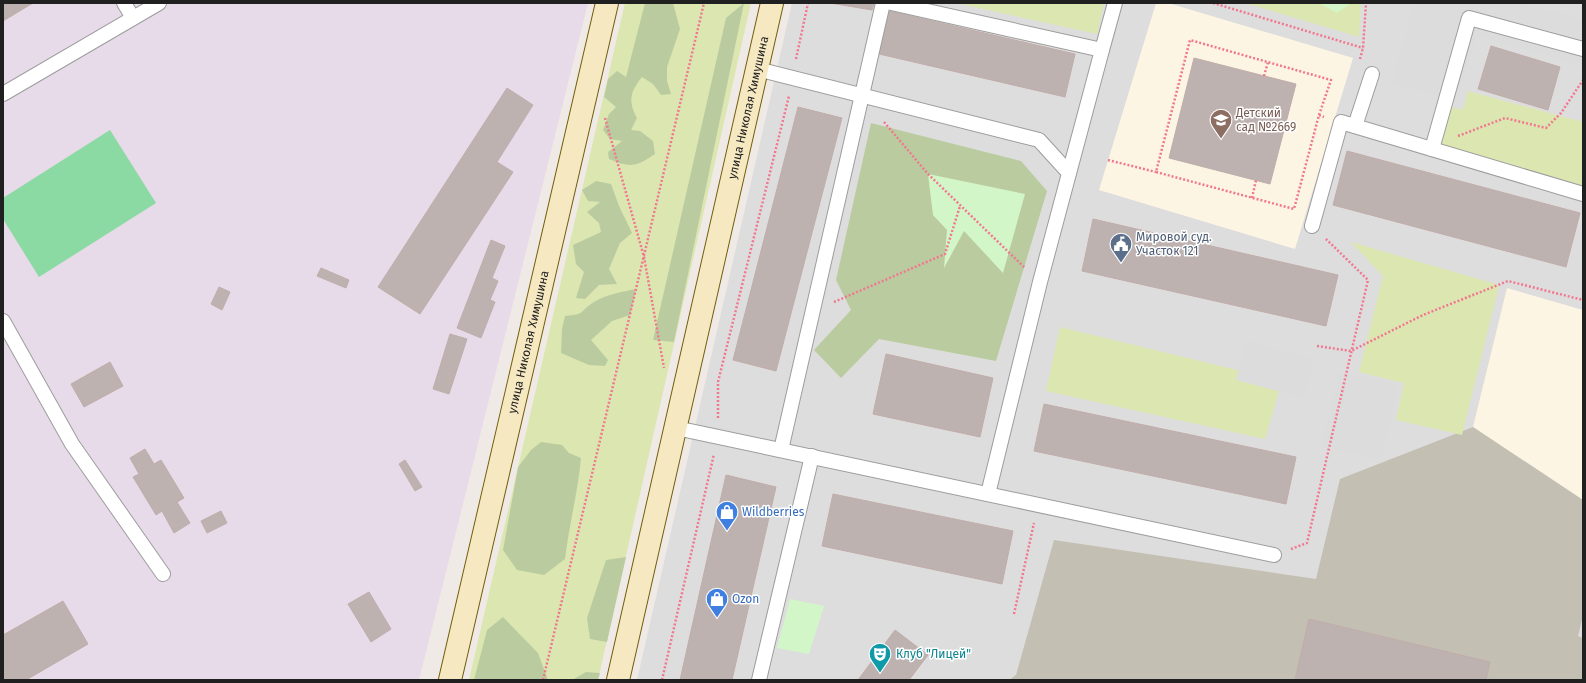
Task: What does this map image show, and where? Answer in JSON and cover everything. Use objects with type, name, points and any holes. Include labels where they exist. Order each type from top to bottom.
[{"type":"street","name":"улица Николая Химушина","points":[[450,680],[607,3]]},
{"type":"street","name":"улица Николая Химушина","points":[[618,680],[772,3]]},
{"type":"lane","points":[[124,3],[133,18]]},
{"type":"lane","points":[[3,94],[159,3]]},
{"type":"lane","points":[[781,450],[883,3]]},
{"type":"lane","points":[[891,3],[1102,50]]},
{"type":"lane","points":[[988,494],[1040,282],[1115,3]]},
{"type":"lane","points":[[1433,148],[1468,18],[1583,49]]},
{"type":"lane","points":[[757,70],[1039,140],[1069,173]]},
{"type":"lane","points":[[1355,126],[1372,74]]},
{"type":"lane","points":[[1312,226],[1341,122],[1433,148],[1583,194]]},
{"type":"lane","points":[[3,321],[72,444],[163,574]]},
{"type":"lane","points":[[676,428],[1274,555]]},
{"type":"lane","points":[[759,680],[812,456]]},
{"type":"path","points":[[543,680],[704,3]]},
{"type":"path","points":[[662,680],[718,437],[718,382],[793,78],[808,3]]},
{"type":"path","points":[[1213,3],[1363,48]]},
{"type":"path","points":[[1108,160],[1294,209],[1319,115],[1331,80],[1190,40],[1156,172]]},
{"type":"path","points":[[1264,76],[1268,62]]},
{"type":"path","points":[[1433,148],[1505,118],[1546,128],[1561,113],[1583,80]]},
{"type":"path","points":[[862,95],[928,174],[1040,282]]},
{"type":"path","points":[[604,114],[644,257],[666,374]]},
{"type":"path","points":[[1319,115],[1341,122]]},
{"type":"path","points":[[1252,198],[1256,180]]},
{"type":"path","points":[[813,312],[945,254],[960,206]]},
{"type":"path","points":[[1274,555],[1307,544],[1368,280],[1312,226]]},
{"type":"path","points":[[1317,346],[1352,351],[1422,315],[1508,281],[1583,300]]},
{"type":"path","points":[[1014,614],[1038,504]]},
{"type":"shaded area","points":[[3,3],[588,3],[419,680],[3,680]]},
{"type":"shaded area","points":[[792,3],[1583,3],[1583,680],[637,680]]},
{"type":"shaded area","name":"Детский сад №2669","points":[[1156,3],[1168,3],[1353,58],[1295,249],[1099,190]]},
{"type":"shaded area","points":[[1414,3],[1524,3],[1583,20],[1583,66],[1476,36],[1457,102],[1392,83]]},
{"type":"shaded area","points":[[1507,288],[1583,310],[1583,500],[1473,427]]},
{"type":"shaded area","points":[[1246,341],[1314,359],[1304,398],[1236,380]]},
{"type":"shaded area","points":[[1339,372],[1399,385],[1381,460],[1322,446]]},
{"type":"shaded area","points":[[1473,427],[1583,500],[1583,616],[1578,636],[1583,638],[1583,680],[1009,680],[1016,675],[1054,540],[1316,579],[1340,479]]},
{"type":"green space","points":[[625,3],[751,3],[598,680],[469,680]]},
{"type":"green space","points":[[645,3],[673,3],[680,29],[667,67],[667,81],[671,94],[661,95],[653,84],[642,77],[633,92],[631,102],[637,118],[631,130],[640,131],[653,141],[655,154],[643,162],[628,165],[609,159],[608,152],[622,141],[610,139],[603,130],[609,114],[616,107],[604,97],[608,79],[617,71],[626,77]]},
{"type":"green space","points":[[744,3],[674,342],[653,340],[726,18]]},
{"type":"green space","points":[[956,3],[1104,3],[1097,34]]},
{"type":"green space","points":[[1245,3],[1361,3],[1359,37]]},
{"type":"green space","points":[[1319,3],[1349,3],[1350,4],[1337,13]]},
{"type":"green space","points":[[1468,91],[1583,122],[1583,186],[1440,144],[1451,107],[1463,110]]},
{"type":"green space","points":[[871,123],[1021,161],[1047,191],[996,361],[879,339],[841,378],[814,350],[851,310],[836,280]]},
{"type":"green space","points":[[110,130],[156,203],[39,277],[3,219],[3,198]]},
{"type":"green space","points":[[928,174],[1025,194],[1003,273],[964,231],[944,268],[947,230],[933,215]]},
{"type":"green space","points":[[596,181],[611,184],[619,206],[632,233],[620,243],[609,269],[617,284],[599,285],[585,299],[576,298],[584,272],[576,264],[573,245],[601,232],[599,223],[587,212],[600,202],[588,201],[582,190]]},
{"type":"green space","points":[[1351,242],[1499,285],[1462,435],[1396,420],[1404,383],[1359,372],[1383,276]]},
{"type":"green space","points":[[636,289],[630,315],[612,321],[591,340],[608,360],[605,366],[589,365],[561,353],[562,329],[565,316],[580,313],[589,305],[604,297]]},
{"type":"green space","points":[[1060,327],[1282,381],[1265,439],[1046,391]]},
{"type":"green space","points":[[541,442],[562,445],[569,453],[581,458],[565,559],[544,575],[517,570],[503,550],[518,467],[531,450]]},
{"type":"green space","points":[[626,557],[607,642],[590,639],[587,618],[606,560]]},
{"type":"green space","points":[[790,599],[824,606],[809,654],[777,648]]},
{"type":"green space","points":[[503,617],[538,653],[548,680],[474,680],[487,630]]},
{"type":"green space","points":[[586,672],[600,673],[598,680],[572,680]]},
{"type":"building","points":[[3,3],[33,3],[3,21]]},
{"type":"building","points":[[830,3],[874,3],[872,10]]},
{"type":"building","points":[[889,11],[1075,54],[1065,97],[879,54]]},
{"type":"building","points":[[1491,46],[1560,67],[1548,110],[1478,89]]},
{"type":"building","points":[[1194,58],[1296,84],[1270,184],[1169,158]]},
{"type":"building","points":[[507,88],[533,105],[497,162],[513,172],[420,314],[378,287]]},
{"type":"building","points":[[798,107],[842,118],[776,371],[733,360]]},
{"type":"building","points":[[1347,151],[1580,213],[1566,267],[1333,205]]},
{"type":"building","points":[[1093,219],[1338,275],[1326,326],[1082,271]]},
{"type":"building","points":[[491,240],[505,246],[492,278],[498,281],[490,300],[495,302],[481,338],[457,328]]},
{"type":"building","points":[[321,268],[349,280],[346,288],[317,276]]},
{"type":"building","points":[[219,287],[230,292],[222,310],[211,304]]},
{"type":"building","points":[[450,334],[467,339],[449,394],[433,389]]},
{"type":"building","points":[[886,354],[993,378],[980,437],[873,414]]},
{"type":"building","points":[[110,362],[123,386],[84,407],[71,384]]},
{"type":"building","points":[[1044,404],[1296,457],[1286,504],[1034,451]]},
{"type":"building","points":[[145,449],[154,464],[161,460],[184,498],[177,502],[190,523],[174,533],[162,511],[156,515],[133,477],[139,474],[130,458]]},
{"type":"building","points":[[405,460],[422,487],[415,491],[399,464]]},
{"type":"building","points":[[726,475],[776,487],[732,680],[680,680]]},
{"type":"building","points":[[833,494],[1013,531],[1002,584],[822,546]]},
{"type":"building","points":[[221,511],[227,523],[207,533],[201,521]]},
{"type":"building","points":[[369,592],[391,629],[371,642],[348,604]]},
{"type":"building","points":[[63,601],[88,644],[26,680],[3,680],[3,635]]},
{"type":"building","points":[[1309,619],[1490,662],[1486,680],[1295,680]]},
{"type":"building","points":[[895,630],[928,655],[909,680],[858,680]]},
{"type":"place","name":"Детский сад №2669","points":[[1221,140]]},
{"type":"place","name":"Мировой суд. Участок 121","points":[[1121,264]]},
{"type":"place","name":"Wildberries","points":[[727,532]]},
{"type":"place","name":"Ozon","points":[[717,618]]},
{"type":"place","name":"Клуб \"Лицей\"","points":[[880,674]]}]
